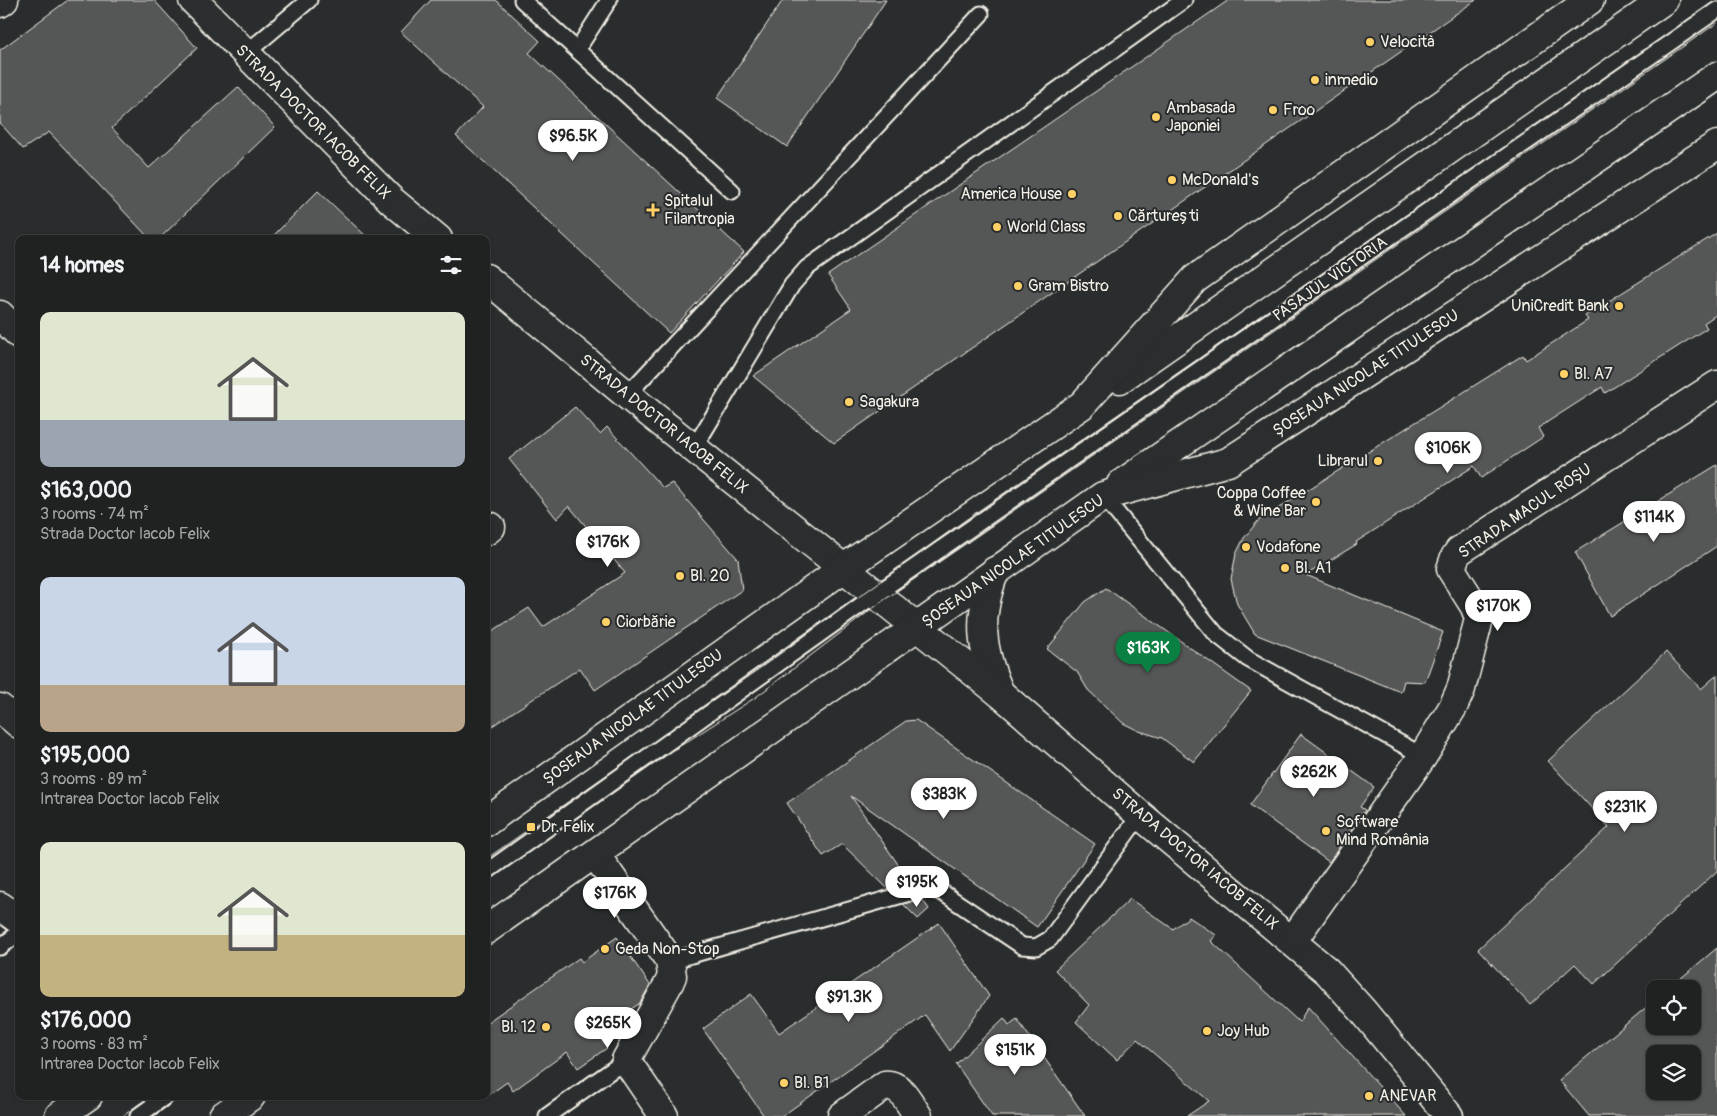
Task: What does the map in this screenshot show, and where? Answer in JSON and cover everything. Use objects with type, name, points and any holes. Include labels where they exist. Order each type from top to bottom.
[{"type":"main road","points":[[0,3],[4,0]]},
{"type":"main road","name":"STRADA DOCTOR IACOB FELIX","points":[[193,0],[391,200],[433,235]]},
{"type":"main road","name":"ȘOSEAUA NICOLAE TITULESCU","points":[[490,819],[844,568],[1082,405],[1196,279],[1590,0]]},
{"type":"main road","points":[[1082,405],[1664,0]]},
{"type":"main road","points":[[1103,496],[1717,76]]},
{"type":"main road","name":"ȘOSEAUA NICOLAE TITULESCU","points":[[490,927],[1103,496],[1228,462],[1717,145]]},
{"type":"main road","name":"STRADA DOCTOR IACOB FELIX","points":[[490,281],[627,395],[1001,694],[1140,815],[1293,940],[1327,971],[1364,1011],[1449,1116]]},
{"type":"main road","points":[[0,315],[15,330]]},
{"type":"main road","name":"STRADA MACUL ROȘU","points":[[1293,940],[1423,756],[1457,699],[1479,619],[1475,607],[1451,569],[1455,556],[1459,551],[1712,397]]},
{"type":"main road","points":[[995,571],[988,590],[982,622],[987,656],[1001,694]]},
{"type":"main road","points":[[0,708],[15,721]]},
{"type":"main road","points":[[595,854],[670,961],[672,976],[626,1060],[664,1116]]},
{"type":"main road","points":[[0,906],[15,917]]},
{"type":"main road","points":[[842,1116],[885,1085],[892,1084],[898,1088],[918,1116]]},
{"type":"main road","points":[[59,1116],[82,1100]]},
{"type":"main road","points":[[223,1116],[245,1100]]},
{"type":"lane","points":[[245,54],[309,0]]},
{"type":"lane","points":[[522,0],[732,191]]},
{"type":"lane","points":[[577,50],[610,0]]},
{"type":"lane","points":[[694,448],[792,286],[807,268],[1184,0]]},
{"type":"lane","name":"PASAJUL VICTORIA","points":[[876,594],[1717,10]]},
{"type":"lane","points":[[627,395],[981,14]]},
{"type":"lane","points":[[1103,496],[1216,634],[1248,659],[1423,756]]},
{"type":"lane","points":[[490,869],[876,594]]},
{"type":"lane","points":[[670,961],[922,889],[932,889],[942,893],[1022,946],[1036,947],[1050,939],[1140,815]]},
{"type":"lane","points":[[0,947],[15,936]]},
{"type":"lane","points":[[552,1115],[626,1060]]},
{"type":"lane","points":[[138,1116],[160,1100]]},
{"type":"building","points":[[68,0],[154,0],[197,48],[112,128],[149,168],[238,87],[275,127],[163,235],[146,235],[49,132],[23,149],[0,123],[0,50]]},
{"type":"building","points":[[431,0],[496,0],[540,41],[529,53],[744,252],[669,333],[456,136],[483,107],[401,32]]},
{"type":"building","points":[[783,0],[886,0],[787,147],[717,98]]},
{"type":"building","name":"America House","points":[[1229,0],[1476,0],[834,443],[753,376],[851,309],[828,275]]},
{"type":"building","points":[[318,191],[365,235],[274,235]]},
{"type":"building","points":[[1717,233],[1717,314],[1704,323],[1707,328],[1605,393],[1602,387],[1538,428],[1543,437],[1481,478],[1474,466],[1356,542],[1357,544],[1306,575],[1443,632],[1425,682],[1404,681],[1401,692],[1255,634],[1237,604],[1231,579],[1236,554],[1244,538],[1258,521],[1523,355],[1526,360],[1588,320],[1585,316]]},
{"type":"building","name":"Bl. 20","points":[[575,407],[600,434],[607,427],[663,488],[672,483],[738,559],[742,590],[595,690],[580,668],[490,727],[490,632],[529,608],[543,627],[625,573],[569,506],[557,519],[509,459]]},
{"type":"building","points":[[1717,465],[1717,546],[1610,616],[1575,552]]},
{"type":"building","points":[[1106,588],[1251,691],[1194,762],[1162,738],[1139,731],[1123,723],[1088,690],[1077,672],[1047,649],[1085,602]]},
{"type":"building","points":[[1666,652],[1701,689],[1717,675],[1717,871],[1594,984],[1575,964],[1530,1005],[1478,949],[1609,827],[1548,761]]},
{"type":"building","points":[[916,720],[1095,844],[1037,927],[851,796],[911,883],[888,889],[842,844],[823,856],[787,803],[906,721]]},
{"type":"building","points":[[1301,734],[1374,787],[1360,807],[1365,810],[1329,862],[1250,805]]},
{"type":"building","points":[[922,899],[929,909],[918,919],[903,904]]},
{"type":"building","points":[[1130,899],[1173,929],[1189,917],[1216,935],[1211,941],[1299,1022],[1308,1007],[1406,1116],[1187,1116],[1209,1101],[1137,1039],[1117,1060],[1076,1022],[1089,1005],[1055,970]]},
{"type":"building","points":[[939,923],[989,996],[950,1051],[925,1015],[782,1116],[764,1116],[703,1029],[751,994],[779,1033]]},
{"type":"building","name":"Bl. 12","points":[[617,937],[650,985],[640,1003],[597,1033],[607,1048],[578,1068],[567,1052],[513,1091],[507,1082],[490,1094],[490,1020],[579,958],[582,962]]},
{"type":"building","points":[[1717,948],[1717,1116],[1589,1116],[1559,1080],[1646,1008],[1646,1035],[1701,1035],[1701,980],[1679,980]]},
{"type":"building","points":[[1004,1018],[1009,1025],[1017,1019],[1085,1116],[992,1116],[956,1064]]},
{"type":"tram line","points":[[490,856],[763,666],[964,521],[1717,0]]},
{"type":"tram line","points":[[490,879],[674,750],[756,697],[884,600],[1717,23]]},
{"type":"tram line","points":[[123,1116],[145,1100]]},
{"type":"tram line","points":[[154,1116],[176,1100]]},
{"type":"place","name":"Velocità","points":[[1370,42]]},
{"type":"place","name":"inmedio","points":[[1315,80]]},
{"type":"place","name":"Froo","points":[[1273,110]]},
{"type":"place","name":"Ambasada Japoniei","points":[[1156,117]]},
{"type":"place","name":"McDonald's","points":[[1172,180]]},
{"type":"place","name":"America House","points":[[1072,194]]},
{"type":"place","name":"Spitalul Filantropia","points":[[653,210]]},
{"type":"place","name":"Cărturești","points":[[1118,216]]},
{"type":"place","name":"World Class","points":[[997,227]]},
{"type":"place","name":"Gram Bistro","points":[[1018,286]]},
{"type":"place","name":"UniCredit Bank","points":[[1619,306]]},
{"type":"place","name":"Bl. A7","points":[[1564,374]]},
{"type":"place","name":"Sagakura","points":[[849,402]]},
{"type":"place","name":"Librarul","points":[[1378,461]]},
{"type":"place","name":"Coppa Coffee & Wine Bar","points":[[1316,502]]},
{"type":"place","name":"Vodafone","points":[[1246,547]]},
{"type":"place","name":"Bl. A1","points":[[1285,568]]},
{"type":"place","name":"Bl. 20","points":[[680,576]]},
{"type":"place","name":"Ciorbărie","points":[[606,622]]},
{"type":"place","name":"Dr. Felix","points":[[531,827]]},
{"type":"place","name":"Software Mind România","points":[[1326,831]]},
{"type":"place","name":"Geda Non-Stop","points":[[605,949]]},
{"type":"place","name":"Bl. 12","points":[[546,1027]]},
{"type":"place","name":"Joy Hub","points":[[1207,1031]]},
{"type":"place","name":"Bl. B1","points":[[784,1083]]},
{"type":"place","name":"ANEVAR","points":[[1369,1096]]}]
